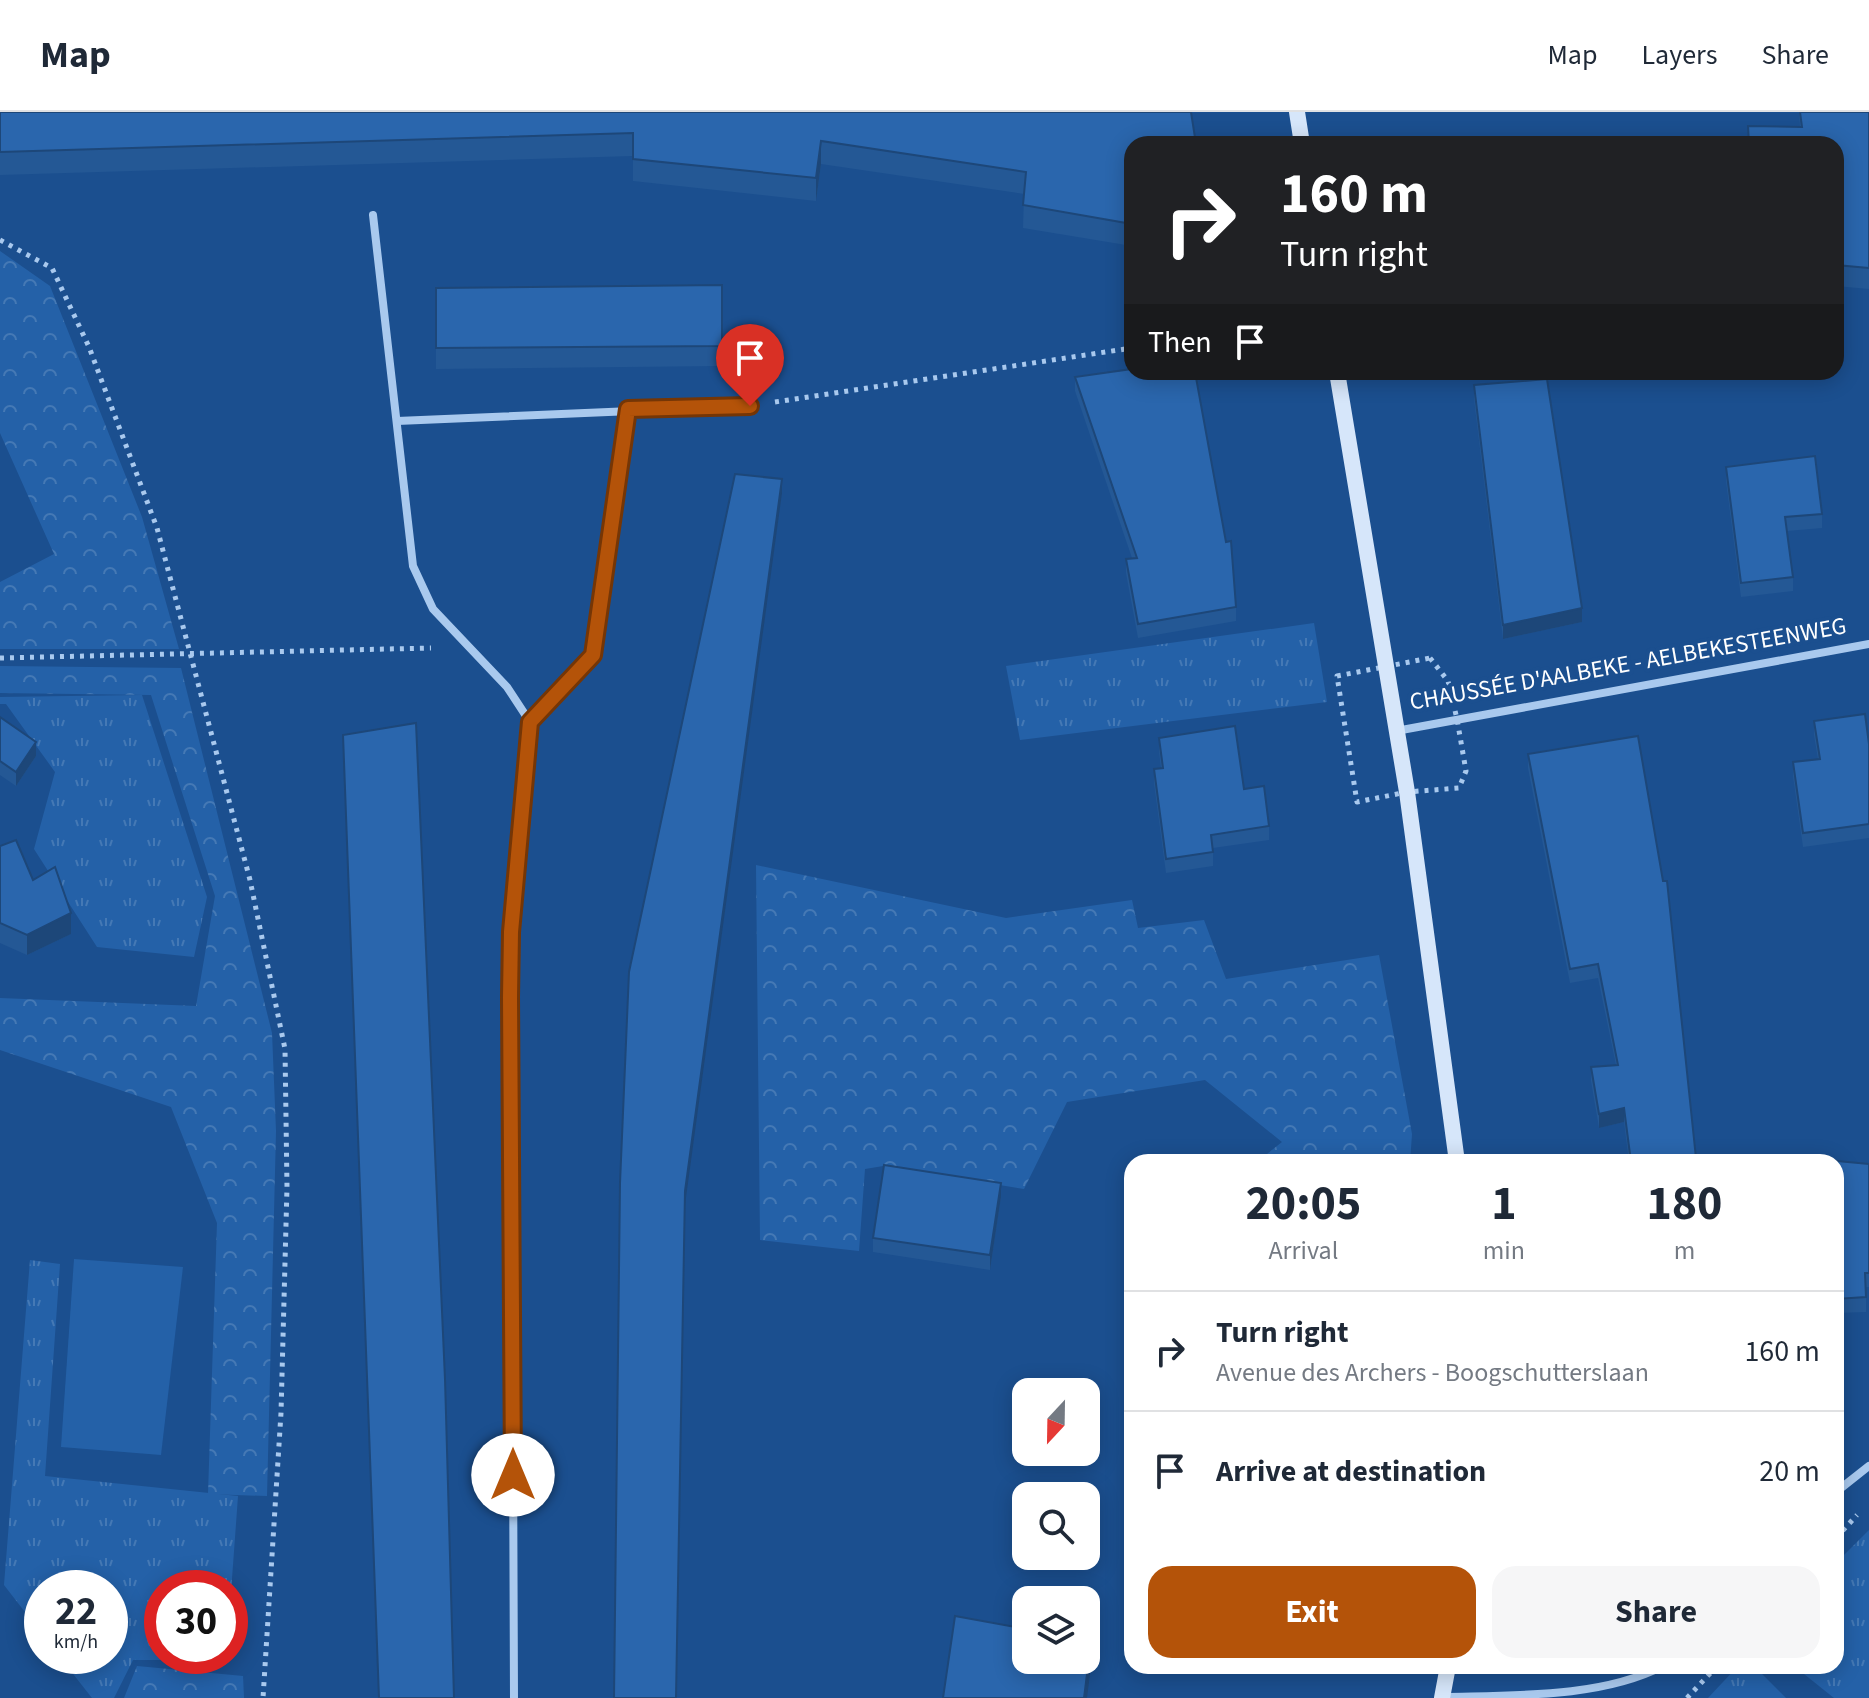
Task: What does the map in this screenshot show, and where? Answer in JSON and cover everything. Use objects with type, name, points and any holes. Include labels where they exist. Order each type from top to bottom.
[{"type":"main road","points":[[1297,112],[1301,136]]},
{"type":"main road","name":"CHAUSSÉE D'AALBEKE - AELBEKESTEENWEG","points":[[1338,380],[1407,792],[1456,1154]]},
{"type":"main road","points":[[1442,1698],[1446,1674]]},
{"type":"street","points":[[373,215],[413,566],[433,609],[507,687],[530,722]]},
{"type":"street","points":[[397,421],[750,406]]},
{"type":"street","points":[[514,1698],[511,932],[530,722],[593,655],[628,409]]},
{"type":"street","name":"CHAUSSÉE D'AALBEKE - AELBEKESTEENWEG","points":[[1395,731],[1869,644]]},
{"type":"street","points":[[1844,1486],[1869,1466]]},
{"type":"street","points":[[1442,1698],[1592,1692],[1640,1681],[1651,1674]]},
{"type":"path","points":[[0,240],[52,268],[89,347],[157,528],[250,880],[285,1049],[287,1187],[281,1413],[263,1698]]},
{"type":"path","points":[[750,406],[1124,349]]},
{"type":"path","points":[[0,658],[468,647]]},
{"type":"path","points":[[1844,1529],[1861,1511]]},
{"type":"path","points":[[1687,1698],[1710,1674]]},
{"type":"green space","points":[[0,251],[50,286],[142,517],[179,649],[0,649],[0,582],[54,554],[0,433]]},
{"type":"green space","points":[[1314,623],[1327,702],[1020,740],[1006,666]]},
{"type":"green space","points":[[0,666],[181,668],[272,1033],[276,1131],[267,1496],[208,1494],[217,1223],[171,1107],[0,1050],[0,998],[196,1006],[215,896],[151,695],[0,693]]},
{"type":"green space","points":[[142,695],[207,897],[194,957],[97,947],[34,849],[55,772],[6,704],[0,704],[0,697]]},
{"type":"green space","points":[[756,865],[1006,918],[1132,900],[1138,928],[1204,920],[1226,979],[1379,955],[1412,1134],[1411,1154],[1267,1154],[1282,1142],[1205,1080],[1067,1102],[1024,1189],[883,1166],[865,1169],[859,1251],[760,1240]]},
{"type":"green space","points":[[74,1259],[183,1267],[161,1455],[61,1447]]},
{"type":"green space","points":[[30,1260],[60,1264],[45,1476],[238,1496],[233,1570],[144,1570],[144,1660],[133,1660],[128,1670],[128,1570],[24,1570],[24,1611],[4,1585]]},
{"type":"green space","points":[[1869,1530],[1869,1698],[1834,1698],[1804,1674],[1844,1674],[1844,1555]]},
{"type":"green space","points":[[137,1666],[144,1667],[144,1674],[243,1676],[244,1698],[124,1698]]},
{"type":"green space","points":[[73,1674],[126,1674],[114,1698],[92,1698]]},
{"type":"green space","points":[[1730,1674],[1762,1674],[1786,1698],[1708,1698]]},
{"type":"building","points":[[0,112],[1191,112],[1195,136],[1124,136],[1124,223],[1023,205],[1026,172],[821,141],[816,178],[633,159],[633,133],[0,152]]},
{"type":"building","points":[[1800,112],[1869,112],[1869,268],[1844,266],[1844,136],[1749,136],[1748,126],[1802,127]]},
{"type":"building","points":[[722,285],[722,346],[436,348],[436,288]]},
{"type":"building","points":[[1124,370],[1124,380],[1196,380],[1226,542],[1231,541],[1236,607],[1138,624],[1126,559],[1137,558],[1075,377]]},
{"type":"building","points":[[1547,380],[1582,608],[1503,625],[1474,385]]},
{"type":"building","points":[[1815,456],[1822,514],[1785,517],[1793,577],[1741,583],[1726,467]]},
{"type":"building","points":[[735,474],[782,479],[685,1191],[676,1698],[614,1698],[620,1183],[629,972]]},
{"type":"building","points":[[1865,714],[1869,744],[1869,824],[1803,833],[1793,762],[1820,759],[1814,721]]},
{"type":"building","points":[[0,717],[36,742],[16,772],[0,761]]},
{"type":"building","points":[[416,723],[445,1379],[454,1698],[379,1698],[343,735]]},
{"type":"building","points":[[1235,726],[1244,789],[1264,786],[1269,826],[1211,835],[1213,852],[1166,859],[1154,769],[1163,768],[1159,738]]},
{"type":"building","points":[[1638,736],[1663,881],[1667,881],[1696,1154],[1630,1154],[1624,1108],[1599,1114],[1591,1067],[1618,1065],[1598,964],[1570,969],[1528,754]]},
{"type":"building","points":[[16,840],[33,880],[55,867],[71,913],[27,935],[0,923],[0,846]]},
{"type":"building","points":[[1844,1162],[1869,1164],[1869,1273],[1865,1273],[1866,1297],[1844,1298]]},
{"type":"building","points":[[884,1165],[1001,1183],[990,1255],[873,1238]]},
{"type":"building","points":[[955,1616],[1012,1626],[1012,1674],[1087,1674],[1084,1698],[943,1698]]},
{"type":"route","points":[[513,1475],[511,932],[530,722],[593,655],[628,409],[750,406]]}]
